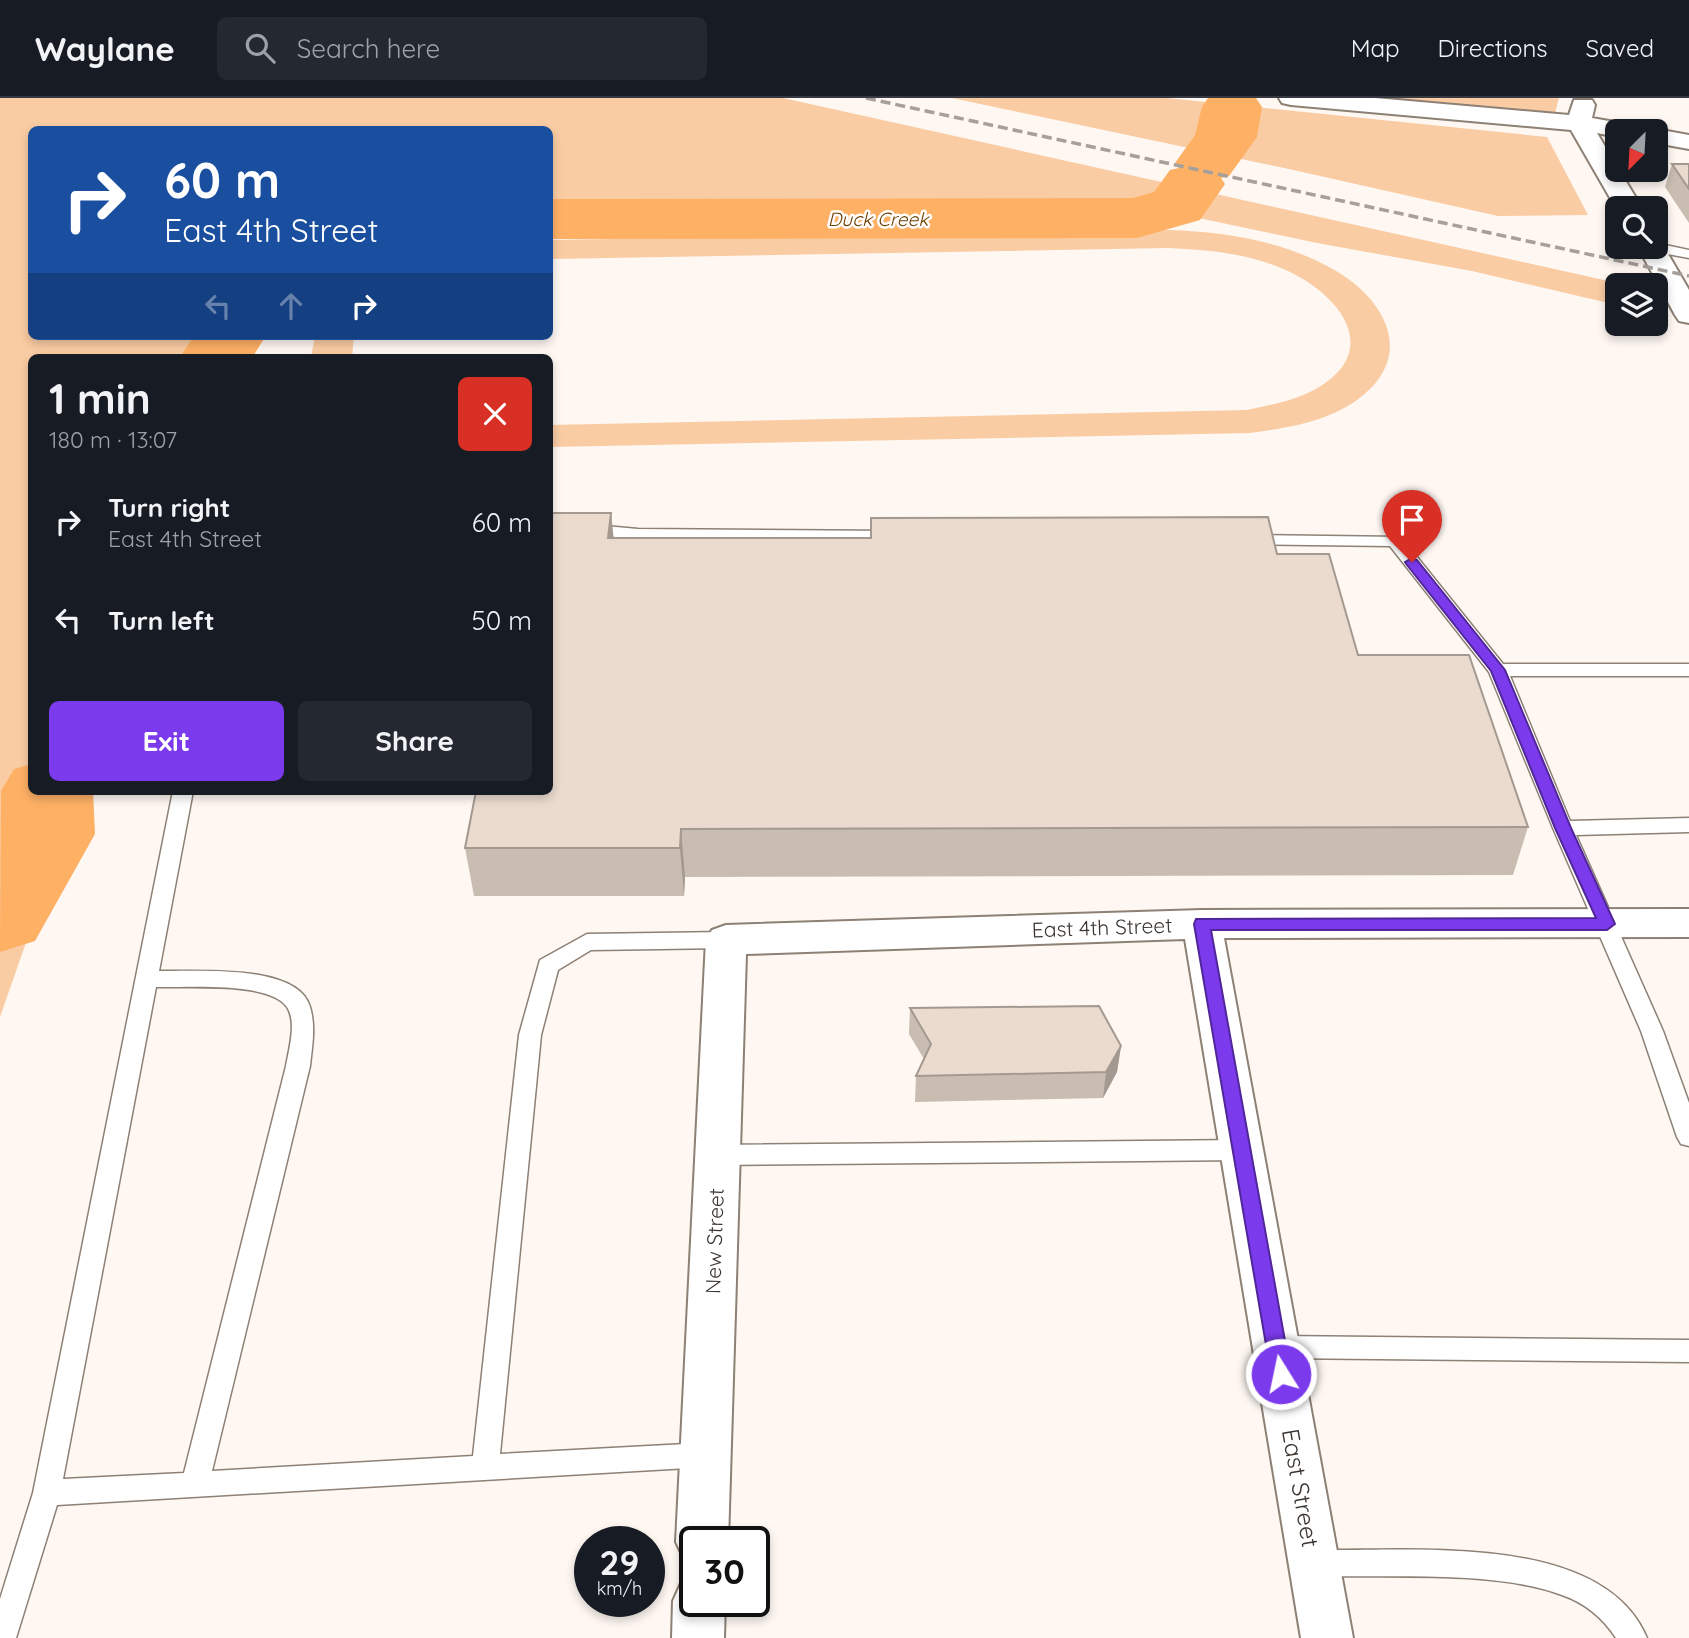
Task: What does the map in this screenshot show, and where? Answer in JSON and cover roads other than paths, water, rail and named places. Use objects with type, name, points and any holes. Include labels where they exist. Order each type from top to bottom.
[{"type":"street","points":[[1291,98],[1605,127]]},
{"type":"street","points":[[1584,98],[1579,123],[1622,196]]},
{"type":"street","points":[[1668,138],[1689,142]]},
{"type":"street","points":[[1658,259],[1689,315]]},
{"type":"street","name":"East 4th Street","points":[[726,940],[1202,924],[1689,923]]},
{"type":"street","name":"East Street","points":[[1202,924],[1327,1638]]},
{"type":"street","name":"New Street","points":[[703,1526],[726,940]]},
{"type":"street","points":[[698,1638],[699,1617]]},
{"type":"lane","points":[[1668,250],[1689,254]]},
{"type":"lane","points":[[553,526],[638,534],[913,536]]},
{"type":"lane","points":[[1230,539],[1395,541],[1498,670],[1563,828],[1652,1031],[1689,1137]]},
{"type":"lane","points":[[1498,670],[1689,670]]},
{"type":"lane","points":[[2,1638],[47,1493],[182,795]]},
{"type":"lane","points":[[1563,828],[1684,825]]},
{"type":"lane","points":[[485,1467],[530,1035],[548,966],[587,942],[726,940]]},
{"type":"lane","points":[[145,979],[245,981],[281,988],[299,1005],[303,1031],[298,1066],[195,1484]]},
{"type":"lane","points":[[717,1155],[1242,1150]]},
{"type":"lane","points":[[1276,1347],[1689,1351]]},
{"type":"lane","points":[[47,1493],[705,1455]]},
{"type":"lane","points":[[1315,1563],[1500,1566],[1549,1576],[1597,1598],[1625,1622],[1633,1638]]},
{"type":"waterway","name":"Duck Creek","points":[[1207,163],[1226,137],[1232,107]]},
{"type":"waterway","name":"Duck Creek","points":[[553,219],[1137,218],[1177,206],[1193,184]]},
{"type":"waterway","name":"Duck Creek","points":[[218,354],[227,340]]},
{"type":"waterway","name":"Duck Creek","points":[[0,916],[48,834],[47,795]]},
{"type":"railway","points":[[866,98],[1689,276]]}]
